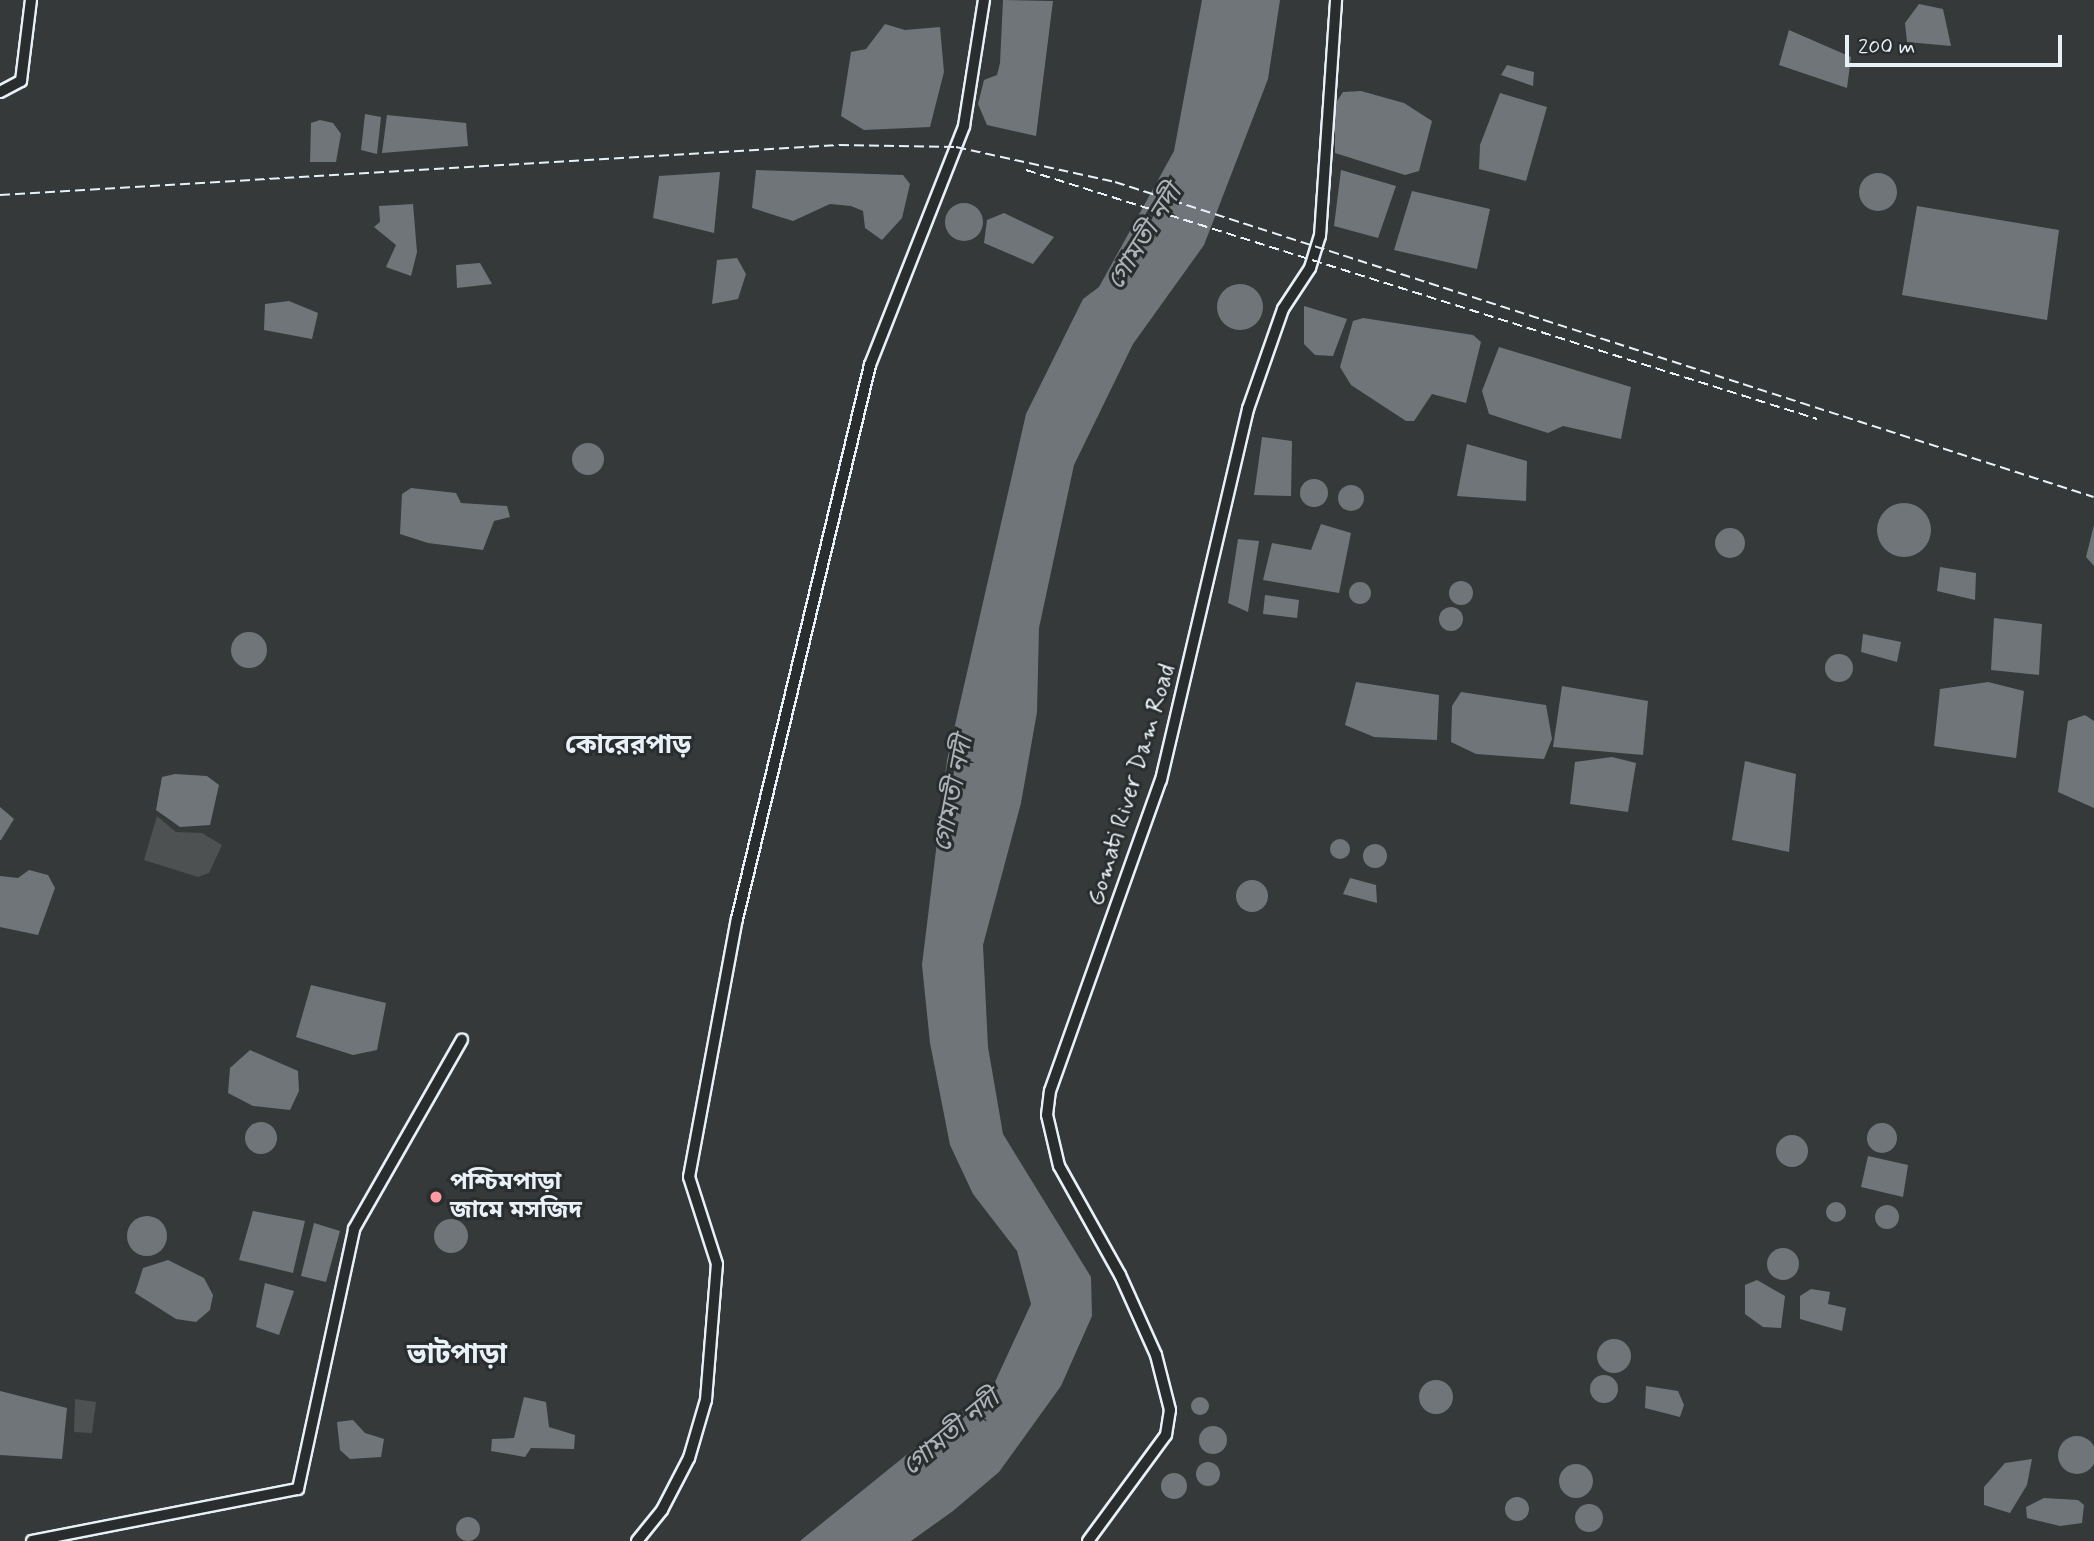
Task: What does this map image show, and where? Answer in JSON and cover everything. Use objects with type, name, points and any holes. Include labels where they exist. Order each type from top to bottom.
[{"type":"street","points":[[0,92],[21,80],[31,0]]},
{"type":"street","points":[[637,1541],[662,1510],[689,1458],[706,1400],[717,1264],[689,1177],[737,919],[870,365],[964,127],[985,0]]},
{"type":"street","name":"Gomati River Dam Road","points":[[1088,1541],[1166,1435],[1170,1410],[1156,1355],[1120,1275],[1059,1166],[1047,1115],[1050,1091],[1161,780],[1248,409],[1278,320],[1310,268],[1320,236],[1336,0]]},
{"type":"street","points":[[32,1541],[298,1489],[354,1229],[462,1040]]},
{"type":"shaded area","points":[[157,816],[176,832],[202,833],[222,845],[209,873],[198,877],[144,860]]},
{"type":"shaded area","points":[[75,1399],[96,1402],[92,1433],[74,1432]]},
{"type":"water","points":[[1003,0],[1053,1],[1036,136],[987,125],[978,104],[984,80],[997,75],[1000,63]]},
{"type":"water","name":"গোমতী নদী","points":[[1202,0],[1280,0],[1268,79],[1204,245],[1133,344],[1074,465],[1039,628],[1037,712],[1021,803],[983,945],[988,1047],[1003,1134],[1091,1277],[1092,1316],[1061,1386],[999,1472],[953,1511],[911,1541],[800,1541],[994,1384],[1031,1304],[1017,1251],[973,1194],[950,1145],[930,1043],[922,965],[947,760],[1026,414],[1083,299],[1099,287],[1174,151]]},
{"type":"water","points":[[1919,4],[1943,9],[1951,46],[1907,42],[1905,23]]},
{"type":"water","points":[[885,24],[905,30],[940,27],[944,72],[930,127],[864,130],[841,116],[851,52],[866,49]]},
{"type":"water","points":[[1789,30],[1851,57],[1847,88],[1779,65]]},
{"type":"water","points":[[1507,65],[1534,72],[1533,86],[1501,75]]},
{"type":"water","points":[[1361,91],[1404,103],[1432,121],[1419,171],[1405,175],[1335,153],[1335,104],[1343,92]]},
{"type":"water","points":[[1500,93],[1547,107],[1526,181],[1479,169],[1480,145]]},
{"type":"water","points":[[365,114],[381,117],[377,154],[361,150]]},
{"type":"water","points":[[387,115],[466,123],[468,146],[382,153]]},
{"type":"water","points":[[320,120],[333,123],[341,134],[336,162],[310,162],[311,123]]},
{"type":"water","points":[[756,170],[903,175],[910,184],[902,218],[882,240],[865,228],[863,211],[851,206],[830,204],[793,221],[752,208]]},
{"type":"water","points":[[1341,170],[1396,186],[1378,238],[1334,226]]},
{"type":"water","points":[[720,172],[714,233],[653,218],[659,176]]},
{"type":"water","points":[[1878,173],[1892,178],[1897,192],[1892,206],[1878,211],[1864,206],[1859,192],[1864,178]]},
{"type":"water","points":[[1412,191],[1490,209],[1477,269],[1394,250]]},
{"type":"water","points":[[964,203],[977,209],[983,222],[977,235],[964,241],[951,235],[945,222],[951,209]]},
{"type":"water","points":[[413,204],[417,252],[411,276],[386,267],[396,245],[374,227],[380,222],[379,206]]},
{"type":"water","points":[[1917,206],[2059,230],[2047,320],[1902,295]]},
{"type":"water","points":[[1004,213],[1054,237],[1033,264],[984,243],[987,220]]},
{"type":"water","points":[[737,258],[746,274],[738,299],[712,304],[717,260]]},
{"type":"water","points":[[480,263],[492,284],[457,288],[456,265]]},
{"type":"water","points":[[1240,284],[1256,291],[1263,307],[1256,323],[1240,330],[1224,323],[1217,307],[1224,291]]},
{"type":"water","points":[[289,301],[318,313],[312,339],[264,330],[265,304]]},
{"type":"water","points":[[1304,306],[1347,319],[1333,356],[1315,355],[1304,344]]},
{"type":"water","points":[[1363,318],[1473,335],[1481,342],[1466,403],[1432,394],[1414,421],[1406,421],[1351,385],[1340,367],[1353,321]]},
{"type":"water","points":[[1499,347],[1631,387],[1621,439],[1563,426],[1548,433],[1489,414],[1482,391]]},
{"type":"water","points":[[1262,437],[1292,441],[1291,496],[1254,495]]},
{"type":"water","points":[[588,443],[599,448],[604,459],[599,470],[588,475],[577,470],[572,459],[577,448]]},
{"type":"water","points":[[1467,444],[1527,461],[1526,501],[1457,496]]},
{"type":"water","points":[[1314,479],[1324,483],[1328,493],[1324,503],[1314,507],[1304,503],[1300,493],[1304,483]]},
{"type":"water","points":[[1351,485],[1360,489],[1364,498],[1360,507],[1351,511],[1342,507],[1338,498],[1342,489]]},
{"type":"water","points":[[411,488],[456,493],[461,503],[507,506],[510,517],[494,521],[483,550],[428,543],[400,534],[402,494]]},
{"type":"water","points":[[1904,503],[1923,511],[1931,530],[1923,549],[1904,557],[1885,549],[1877,530],[1885,511]]},
{"type":"water","points":[[1321,524],[1351,533],[1339,593],[1263,580],[1272,543],[1311,550]]},
{"type":"water","points":[[2094,525],[2094,566],[2086,557]]},
{"type":"water","points":[[1730,528],[1741,532],[1745,543],[1741,554],[1730,558],[1719,554],[1715,543],[1719,532]]},
{"type":"water","points":[[1238,539],[1259,541],[1248,612],[1228,603]]},
{"type":"water","points":[[1940,567],[1976,573],[1975,600],[1937,591]]},
{"type":"water","points":[[1461,581],[1470,584],[1473,593],[1470,602],[1461,605],[1452,602],[1449,593],[1452,584]]},
{"type":"water","points":[[1360,582],[1368,585],[1371,593],[1368,601],[1360,604],[1352,601],[1349,593],[1352,585]]},
{"type":"water","points":[[1265,595],[1299,600],[1297,618],[1263,614]]},
{"type":"water","points":[[1451,607],[1460,610],[1463,619],[1460,628],[1451,631],[1442,628],[1439,619],[1442,610]]},
{"type":"water","points":[[1994,618],[2042,624],[2039,675],[1991,670]]},
{"type":"water","points":[[249,632],[262,637],[267,650],[262,663],[249,668],[236,663],[231,650],[236,637]]},
{"type":"water","points":[[1863,634],[1901,642],[1897,662],[1861,652]]},
{"type":"water","points":[[1839,654],[1849,658],[1853,668],[1849,678],[1839,682],[1829,678],[1825,668],[1829,658]]},
{"type":"water","points":[[1356,682],[1439,695],[1437,740],[1374,737],[1345,725]]},
{"type":"water","points":[[1988,682],[2024,691],[2016,758],[1934,746],[1940,689]]},
{"type":"water","points":[[1562,686],[1648,701],[1643,755],[1553,747]]},
{"type":"water","points":[[1461,692],[1546,705],[1552,739],[1544,759],[1476,754],[1451,742],[1452,706]]},
{"type":"water","points":[[2085,715],[2094,721],[2094,808],[2058,792],[2068,721]]},
{"type":"water","points":[[1612,757],[1636,763],[1628,812],[1570,804],[1575,762]]},
{"type":"water","points":[[1745,761],[1796,774],[1789,852],[1732,840]]},
{"type":"water","points":[[175,774],[207,776],[219,785],[210,825],[180,827],[156,810],[162,777]]},
{"type":"water","points":[[0,807],[14,819],[1,840],[0,840]]},
{"type":"water","points":[[1336,839],[1344,839],[1350,849],[1344,859],[1336,859],[1330,853],[1330,845]]},
{"type":"water","points":[[1375,844],[1383,848],[1387,856],[1383,864],[1375,868],[1367,864],[1363,856],[1367,848]]},
{"type":"water","points":[[29,870],[48,875],[55,888],[38,935],[0,927],[0,876],[18,878]]},
{"type":"water","points":[[1350,878],[1376,885],[1377,903],[1343,894]]},
{"type":"water","points":[[1252,880],[1263,885],[1268,896],[1263,907],[1252,912],[1241,907],[1236,896],[1241,885]]},
{"type":"water","points":[[311,985],[386,1003],[377,1050],[353,1055],[296,1037]]},
{"type":"water","points":[[250,1050],[298,1071],[299,1091],[290,1110],[253,1106],[228,1093],[230,1068]]},
{"type":"water","points":[[261,1122],[272,1127],[277,1138],[272,1149],[261,1154],[250,1149],[245,1138],[250,1127]]},
{"type":"water","points":[[1882,1123],[1893,1127],[1897,1138],[1893,1149],[1882,1153],[1871,1149],[1867,1138],[1871,1127]]},
{"type":"water","points":[[1792,1135],[1803,1140],[1808,1151],[1803,1162],[1792,1167],[1781,1162],[1776,1151],[1781,1140]]},
{"type":"water","points":[[1868,1156],[1908,1165],[1903,1197],[1861,1187]]},
{"type":"water","points":[[1836,1202],[1843,1205],[1846,1212],[1843,1219],[1836,1222],[1829,1219],[1826,1212],[1829,1205]]},
{"type":"water","points":[[1887,1205],[1896,1208],[1899,1217],[1896,1226],[1887,1229],[1878,1226],[1875,1217],[1878,1208]]},
{"type":"water","points":[[253,1211],[305,1221],[293,1273],[239,1260]]},
{"type":"water","points":[[147,1216],[161,1222],[167,1236],[161,1250],[147,1256],[133,1250],[127,1236],[133,1222]]},
{"type":"water","points":[[451,1219],[463,1224],[468,1236],[463,1248],[451,1253],[439,1248],[434,1236],[439,1224]]},
{"type":"water","points":[[314,1223],[340,1231],[326,1282],[301,1276]]},
{"type":"water","points":[[1783,1248],[1794,1253],[1799,1264],[1794,1275],[1783,1280],[1772,1275],[1767,1264],[1772,1253]]},
{"type":"water","points":[[168,1260],[204,1278],[213,1295],[210,1310],[196,1322],[176,1319],[135,1293],[143,1268]]},
{"type":"water","points":[[1757,1280],[1785,1296],[1781,1328],[1763,1327],[1745,1314],[1745,1285]]},
{"type":"water","points":[[265,1283],[294,1291],[279,1335],[256,1327]]},
{"type":"water","points":[[1811,1289],[1830,1292],[1828,1304],[1846,1308],[1842,1331],[1800,1319],[1800,1296]]},
{"type":"water","points":[[1614,1339],[1626,1344],[1631,1356],[1626,1368],[1614,1373],[1602,1368],[1597,1356],[1602,1344]]},
{"type":"water","points":[[1604,1375],[1614,1379],[1618,1389],[1614,1399],[1604,1403],[1594,1399],[1590,1389],[1594,1379]]},
{"type":"water","points":[[1436,1380],[1448,1385],[1453,1397],[1448,1409],[1436,1414],[1424,1409],[1419,1397],[1424,1385]]},
{"type":"water","points":[[1646,1386],[1678,1391],[1684,1405],[1680,1417],[1645,1408]]},
{"type":"water","points":[[0,1391],[67,1408],[62,1459],[0,1455]]},
{"type":"water","points":[[524,1397],[546,1402],[549,1427],[575,1435],[574,1449],[531,1448],[525,1457],[491,1451],[492,1439],[514,1438]]},
{"type":"water","points":[[1196,1397],[1204,1397],[1209,1406],[1207,1413],[1196,1415],[1191,1410],[1191,1402]]},
{"type":"water","points":[[353,1420],[365,1433],[384,1439],[381,1457],[350,1459],[340,1450],[337,1422]]},
{"type":"water","points":[[1213,1426],[1223,1430],[1227,1440],[1223,1450],[1213,1454],[1203,1450],[1199,1440],[1203,1430]]},
{"type":"water","points":[[2077,1436],[2091,1441],[2096,1455],[2091,1469],[2077,1474],[2063,1469],[2058,1455],[2063,1441]]},
{"type":"water","points":[[2032,1459],[2027,1485],[2010,1513],[1984,1505],[1984,1487],[2005,1463]]},
{"type":"water","points":[[1208,1462],[1217,1465],[1220,1474],[1217,1483],[1208,1486],[1199,1483],[1196,1474],[1199,1465]]},
{"type":"water","points":[[1576,1464],[1588,1469],[1593,1481],[1588,1493],[1576,1498],[1564,1493],[1559,1481],[1564,1469]]},
{"type":"water","points":[[1174,1473],[1183,1477],[1187,1486],[1183,1495],[1174,1499],[1165,1495],[1161,1486],[1165,1477]]},
{"type":"water","points":[[1517,1497],[1526,1500],[1529,1509],[1526,1518],[1517,1521],[1508,1518],[1505,1509],[1508,1500]]},
{"type":"water","points":[[2044,1498],[2078,1500],[2084,1505],[2082,1523],[2060,1526],[2027,1518],[2026,1507]]},
{"type":"water","points":[[1589,1504],[1599,1508],[1603,1518],[1599,1528],[1589,1532],[1579,1528],[1575,1518],[1579,1508]]},
{"type":"water","points":[[463,1517],[473,1517],[480,1524],[480,1534],[473,1541],[463,1541],[456,1534],[456,1524]]},
{"type":"railway","points":[[0,195],[839,145],[956,147],[1115,182],[2094,497]]},
{"type":"railway","points":[[1026,170],[1817,419]]},
{"type":"place","name":"পশ্চিমপাড়া জামে মসজিদ","points":[[436,1197]]},
{"type":"district","name":"কোরেরপাড়","points":[[628,747]]},
{"type":"district","name":"ভাটপাড়া","points":[[457,1356]]}]
